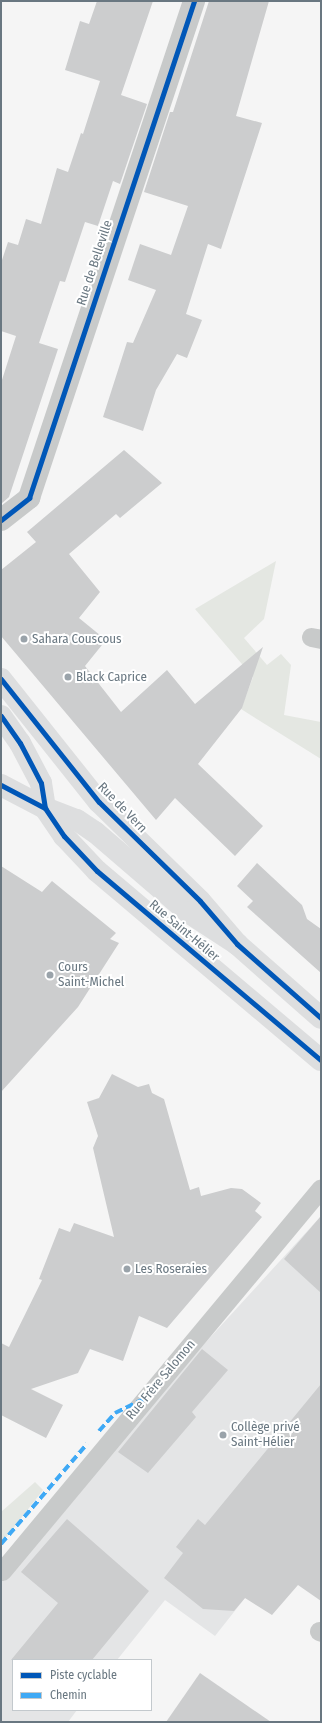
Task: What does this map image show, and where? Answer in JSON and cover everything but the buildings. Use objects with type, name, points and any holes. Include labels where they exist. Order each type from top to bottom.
[{"type":"main road","name":"Rue de Vern","points":[[1,679],[99,802],[200,901],[237,944]]},
{"type":"main road","points":[[1,716],[20,743],[41,783],[45,808]]},
{"type":"main road","points":[[1,784],[45,808]]},
{"type":"main road","name":"Rue Saint-Hélier","points":[[45,808],[77,820],[95,832],[188,912],[237,944],[321,1018]]},
{"type":"main road","name":"Rue Saint-Hélier","points":[[45,808],[64,836],[97,871],[321,1060]]},
{"type":"street","name":"Rue de Belleville","points":[[1,520],[29,498],[194,1]]},
{"type":"lane","name":"Rue Frère Salomon","points":[[2,1571],[321,1188]]},
{"type":"shaded area","points":[[276,561],[264,619],[244,638],[267,665],[281,654],[291,665],[284,715],[321,722],[321,759],[241,709],[253,677],[195,609]]},
{"type":"shaded area","name":"Collège privé Saint-Hélier","points":[[321,1216],[321,1546],[245,1598],[215,1636],[165,1600],[118,1659],[12,1659],[12,1711],[76,1711],[68,1722],[1,1722],[1,1579],[4,1581],[80,1488],[206,1342]]},
{"type":"shaded area","points":[[35,1482],[43,1490],[1,1544],[1,1512]]},
{"type":"marked path","points":[[99,1431],[115,1413],[146,1398]]},
{"type":"marked path","points":[[1,1544],[87,1444]]},
{"type":"cycle path","points":[[1,520],[29,498],[194,1]]},
{"type":"cycle path","points":[[1,679],[99,802],[200,901],[237,944],[321,1018]]},
{"type":"cycle path","points":[[1,716],[20,743],[41,783],[45,808]]},
{"type":"cycle path","points":[[1,785],[45,808],[64,836],[97,871],[321,1060]]},
{"type":"place","name":"Sahara Couscous","points":[[24,639]]},
{"type":"place","name":"Black Caprice","points":[[68,677]]},
{"type":"place","name":"Cours Saint-Michel","points":[[50,975]]},
{"type":"place","name":"Les Roseraies","points":[[127,1269]]},
{"type":"place","name":"Collège privé Saint-Hélier","points":[[223,1435]]}]
